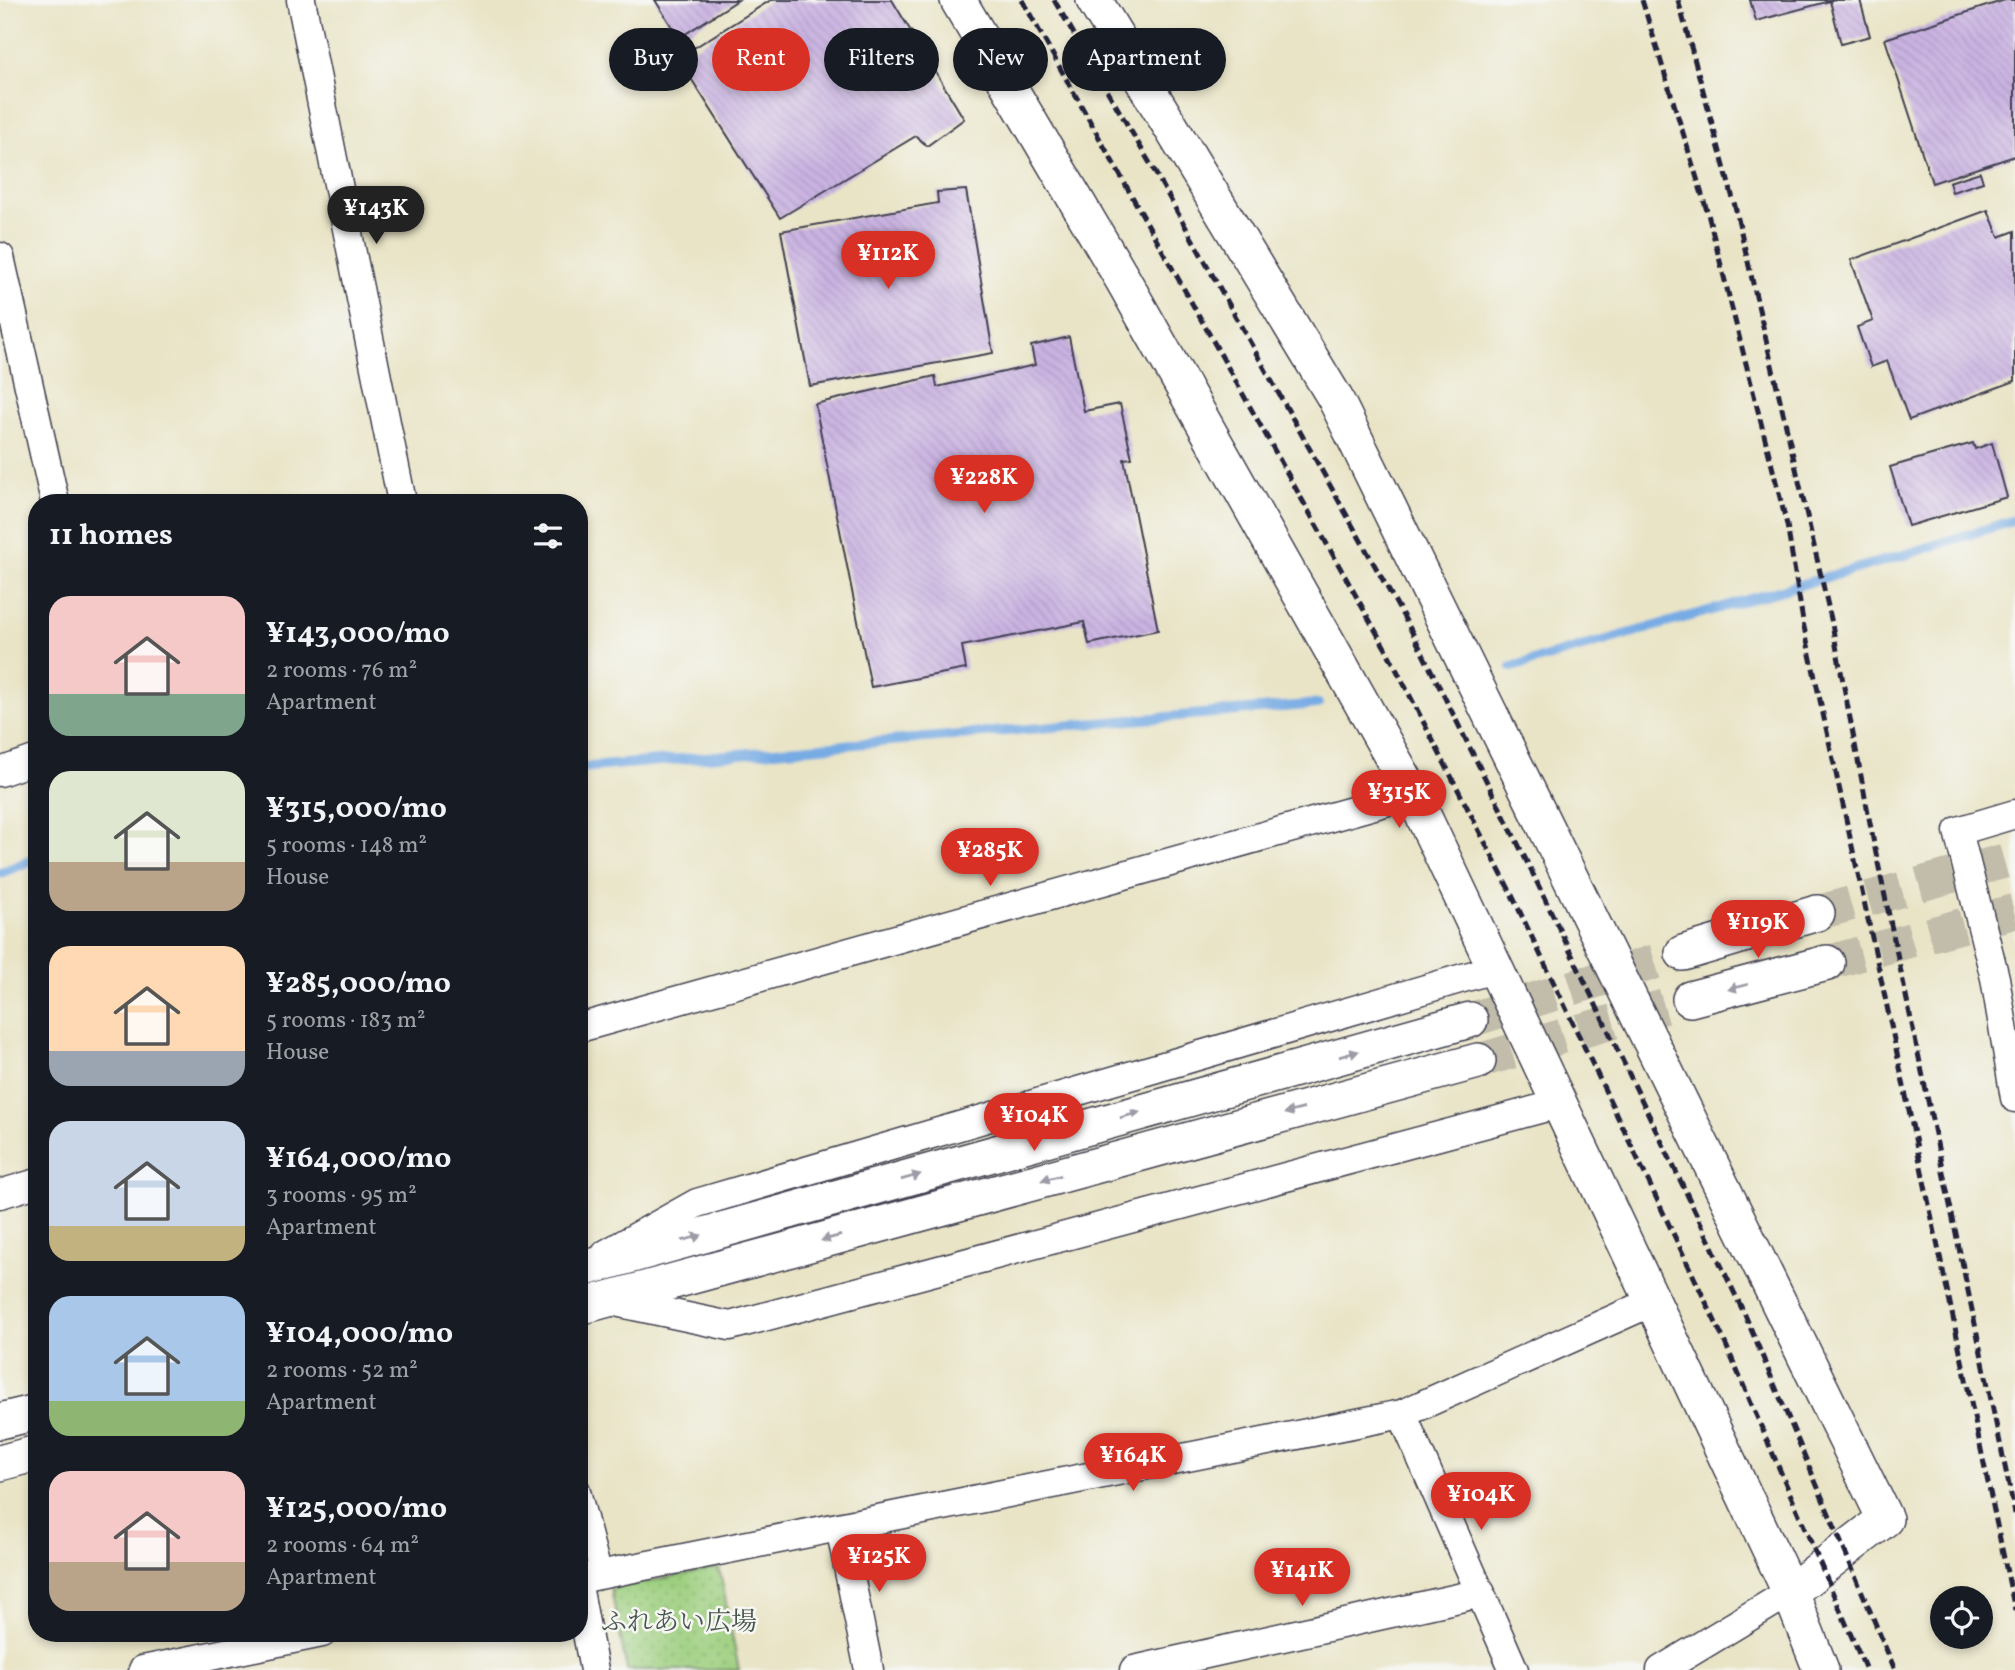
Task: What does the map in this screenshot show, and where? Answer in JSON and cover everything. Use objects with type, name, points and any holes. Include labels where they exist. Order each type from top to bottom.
[{"type":"street","points":[[302,0],[400,494]]},
{"type":"street","points":[[958,0],[1130,292],[1413,794],[1790,1592],[1821,1670]]},
{"type":"street","points":[[1094,0],[1335,398],[1885,1519],[1790,1592],[1661,1670]]},
{"type":"street","points":[[0,257],[53,494]]},
{"type":"street","points":[[0,772],[28,762]]},
{"type":"street","points":[[588,1025],[1413,794]]},
{"type":"street","points":[[2015,814],[1958,831],[2005,976],[2015,1098]]},
{"type":"street","points":[[1683,953],[1817,913]]},
{"type":"street","points":[[1690,999],[1827,963]]},
{"type":"street","points":[[588,1264],[696,1203],[1497,968]]},
{"type":"street","points":[[588,1266],[1470,1020]]},
{"type":"street","points":[[592,1304],[1478,1061]]},
{"type":"street","points":[[592,1304],[730,1326],[1558,1104]]},
{"type":"street","points":[[0,1194],[28,1186]]},
{"type":"street","points":[[588,1581],[840,1527],[1402,1414],[1652,1302]]},
{"type":"street","points":[[0,1421],[28,1414]]},
{"type":"street","points":[[1402,1414],[1514,1670]]},
{"type":"street","points":[[0,1463],[28,1455]]},
{"type":"street","points":[[840,1527],[869,1670]]},
{"type":"street","points":[[588,1594],[594,1670]]},
{"type":"street","points":[[1134,1670],[1481,1594]]},
{"type":"street","points":[[143,1670],[278,1642]]},
{"type":"green space","name":"ふれあい広場","points":[[719,1567],[739,1670],[627,1670],[611,1589]]},
{"type":"building","points":[[655,0],[738,0],[695,28],[673,28]]},
{"type":"building","points":[[771,0],[892,0],[909,28],[824,28],[824,91],[939,91],[939,78],[964,119],[927,146],[916,136],[780,218],[698,89],[698,46],[712,37],[712,91],[810,91],[810,28],[726,28]]},
{"type":"building","points":[[1750,0],[1860,0],[1870,36],[1841,44],[1830,1],[1756,21]]},
{"type":"building","points":[[2005,0],[2015,0],[2015,156],[1932,183],[1885,39]]},
{"type":"building","points":[[1980,172],[1983,182],[1952,192],[1949,182]]},
{"type":"building","points":[[966,190],[993,353],[810,386],[781,231],[938,203],[937,192]]},
{"type":"building","points":[[1988,210],[1999,237],[2015,231],[2015,381],[1909,420],[1887,361],[1871,367],[1857,327],[1873,321],[1851,260]]},
{"type":"building","points":[[1069,337],[1084,411],[1120,404],[1132,458],[1124,459],[1158,630],[1089,644],[1084,622],[962,646],[966,669],[871,687],[815,404],[935,376],[937,387],[1035,365],[1031,346]]},
{"type":"building","points":[[1973,443],[1975,449],[1992,443],[2007,497],[1908,526],[1890,467]]},
{"type":"waterway","points":[[1512,667],[1901,556],[2015,520]]},
{"type":"waterway","points":[[588,767],[1318,704]]},
{"type":"waterway","points":[[0,873],[28,862]]},
{"type":"tunnel","points":[[1817,913],[2015,858]]},
{"type":"tunnel","points":[[1827,963],[2015,911]]},
{"type":"tunnel","points":[[1470,1020],[1683,953]]},
{"type":"tunnel","points":[[1478,1061],[1690,999]]},
{"type":"railway","points":[[1022,0],[1388,653],[1510,891],[1723,1338],[1866,1670]]},
{"type":"railway","points":[[1054,0],[1151,165],[1412,632],[1531,870],[1745,1315],[1895,1670]]},
{"type":"railway","points":[[1642,0],[1708,214],[1787,525],[1804,627],[2015,1610]]},
{"type":"railway","points":[[1678,0],[1735,206],[1831,619],[1874,844],[2015,1514]]}]
